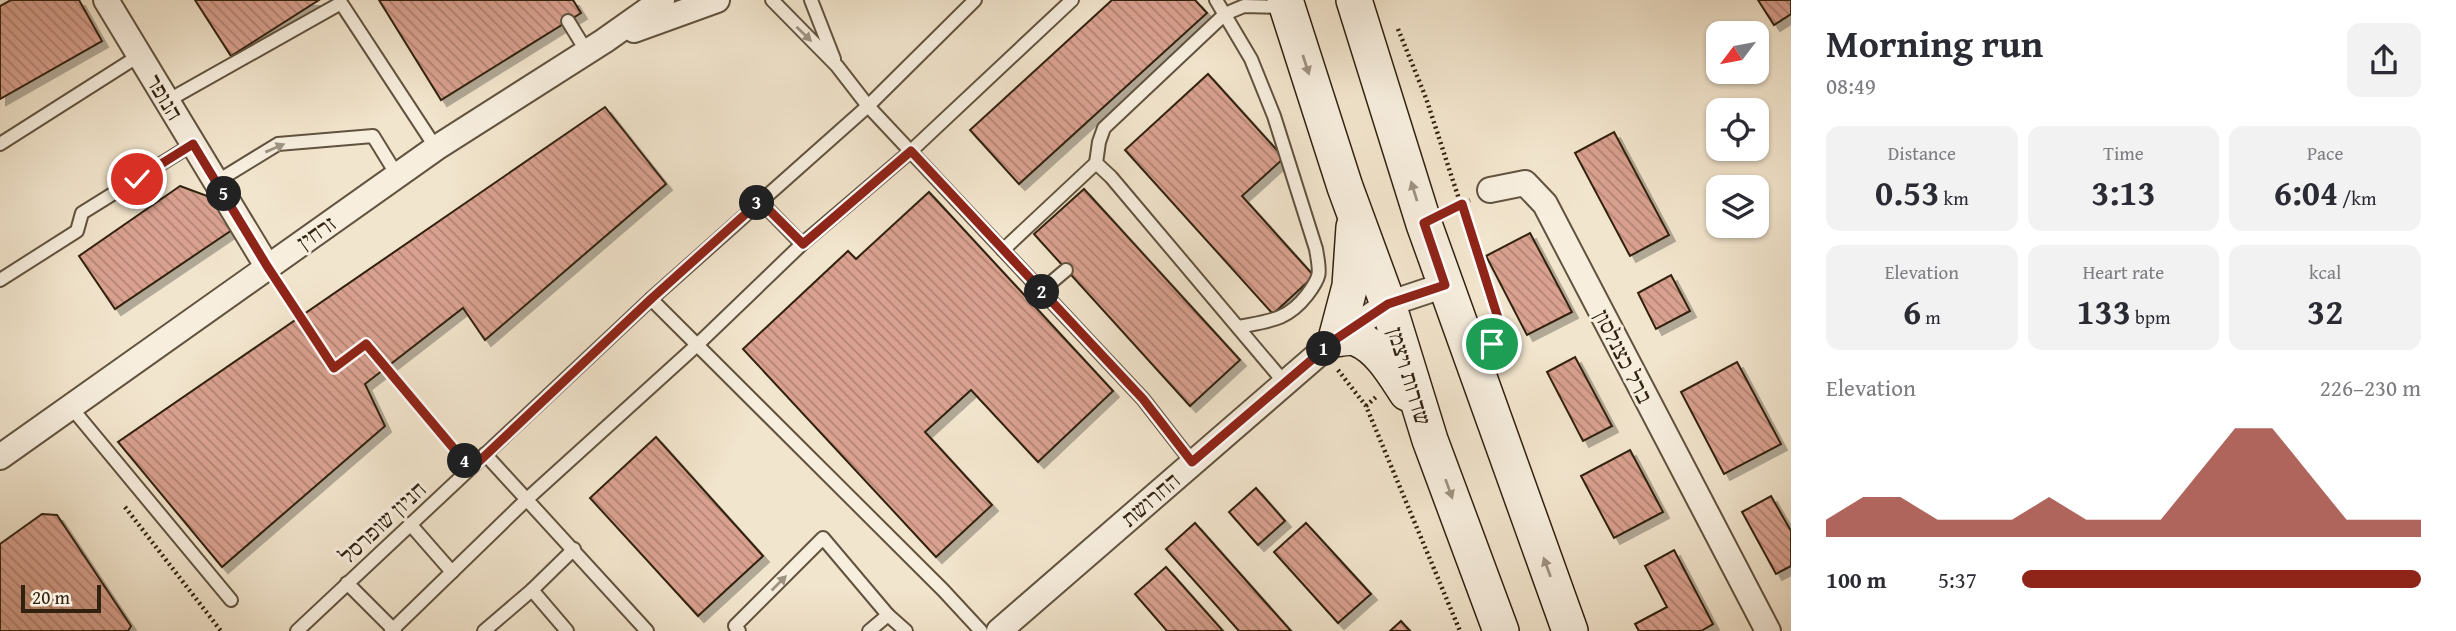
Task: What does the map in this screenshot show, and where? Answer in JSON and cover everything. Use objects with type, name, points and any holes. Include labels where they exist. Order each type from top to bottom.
[{"type":"main road","points":[[1354,0],[1445,285],[1570,631]]},
{"type":"main road","name":"שדרות ויצמן","points":[[1286,4],[1345,187],[1388,304],[1430,440],[1502,631]]},
{"type":"main road","points":[[1329,344],[1344,313],[1353,259],[1354,230],[1345,187]]},
{"type":"main road","points":[[1329,344],[1357,338],[1382,358],[1416,407],[1430,440]]},
{"type":"street","name":"זרחין","points":[[0,457],[397,174],[596,47],[662,0]]},
{"type":"street","name":"זרחין","points":[[596,47],[717,0]]},
{"type":"street","name":"הנופר","points":[[115,3],[139,55],[267,266]]},
{"type":"street","name":"ברל כצנלסון","points":[[1490,190],[1525,183],[1545,204],[1768,631]]},
{"type":"street","name":"החרושת","points":[[999,631],[1329,344],[1388,304],[1445,285]]},
{"type":"lane","points":[[772,0],[837,66],[868,106],[1143,399],[1192,462]]},
{"type":"lane","points":[[811,0],[837,66]]},
{"type":"lane","name":"חניון שופרסל","points":[[297,631],[651,299],[868,106],[975,0]]},
{"type":"lane","points":[[347,583],[393,630],[526,500],[697,345],[803,244],[911,151],[1072,0]]},
{"type":"lane","points":[[1216,0],[1251,59],[1274,116],[1316,249],[1319,269],[1318,281],[1294,311],[1271,321],[1238,327]]},
{"type":"lane","points":[[167,101],[341,3],[436,148]]},
{"type":"lane","points":[[1003,250],[1096,163],[1104,128],[1225,14],[1244,6],[1286,4]]},
{"type":"lane","points":[[568,21],[596,47]]},
{"type":"lane","points":[[0,144],[139,55]]},
{"type":"lane","points":[[216,182],[278,144],[373,136],[397,174]]},
{"type":"lane","points":[[0,280],[77,231],[82,214],[193,144]]},
{"type":"lane","points":[[1096,163],[1111,177],[1284,382]]},
{"type":"lane","points":[[760,201],[803,244]]},
{"type":"lane","points":[[1041,291],[1066,270]]},
{"type":"lane","points":[[651,299],[981,631]]},
{"type":"lane","points":[[71,406],[231,600]]},
{"type":"lane","points":[[485,454],[647,631]]},
{"type":"lane","points":[[411,524],[452,572]]},
{"type":"lane","points":[[739,631],[735,626],[823,538],[888,615],[906,631]]},
{"type":"lane","points":[[484,631],[574,549]]},
{"type":"lane","points":[[532,590],[568,631]]},
{"type":"lane","points":[[869,631],[888,615]]},
{"type":"path","points":[[1396,24],[1426,98],[1504,337],[1492,344]]},
{"type":"path","points":[[1424,223],[1490,190]]},
{"type":"path","points":[[267,266],[334,368],[366,344],[471,469]]},
{"type":"path","points":[[1329,344],[1366,406],[1460,631]]},
{"type":"path","points":[[183,582],[220,631]]},
{"type":"building","points":[[11,0],[79,0],[102,41],[0,99],[0,6]]},
{"type":"building","points":[[195,0],[319,0],[231,56]]},
{"type":"building","points":[[379,0],[573,0],[581,13],[441,100]]},
{"type":"building","points":[[1112,0],[1195,0],[1207,13],[1019,184],[970,130]]},
{"type":"building","points":[[1758,0],[1791,0],[1791,14],[1774,25]]},
{"type":"building","points":[[1208,74],[1284,158],[1242,196],[1314,276],[1273,314],[1125,150]]},
{"type":"building","points":[[605,107],[666,184],[485,340],[463,308],[365,384],[385,426],[222,567],[118,442]]},
{"type":"building","points":[[1614,132],[1669,235],[1630,256],[1575,153]]},
{"type":"building","points":[[180,186],[210,197],[232,230],[115,309],[79,256]]},
{"type":"building","points":[[1084,189],[1240,360],[1190,406],[1034,234]]},
{"type":"building","points":[[929,192],[1113,391],[1038,462],[971,390],[925,432],[992,505],[936,557],[743,349],[848,251],[856,259]]},
{"type":"building","points":[[1530,233],[1572,312],[1527,335],[1486,256]]},
{"type":"building","points":[[1671,275],[1690,311],[1656,329],[1638,293]]},
{"type":"building","points":[[1575,357],[1612,426],[1583,441],[1547,372]]},
{"type":"building","points":[[1737,362],[1781,444],[1724,474],[1681,392]]},
{"type":"building","points":[[656,437],[763,556],[698,616],[590,498]]},
{"type":"building","points":[[1630,450],[1663,512],[1614,538],[1581,476]]},
{"type":"building","points":[[1256,488],[1285,521],[1258,545],[1229,512]]},
{"type":"building","points":[[1771,496],[1791,531],[1791,566],[1776,574],[1742,512]]},
{"type":"building","points":[[42,514],[57,515],[131,626],[128,631],[0,631],[0,544]]},
{"type":"building","points":[[1195,523],[1291,631],[1239,631],[1166,549]]},
{"type":"building","points":[[1306,523],[1371,594],[1338,623],[1274,552]]},
{"type":"building","points":[[1674,550],[1713,624],[1701,631],[1639,631],[1635,624],[1667,607],[1645,566]]},
{"type":"building","points":[[1166,567],[1223,631],[1167,631],[1135,594]]},
{"type":"building","points":[[1401,621],[1410,631],[1390,631]]},
{"type":"route","points":[[137,179],[193,144],[267,266],[334,368],[366,344],[471,469],[651,299],[760,201],[803,244],[911,151],[1143,399],[1192,462],[1336,339],[1388,304],[1445,285],[1424,223],[1462,204],[1504,337],[1492,344]]}]
